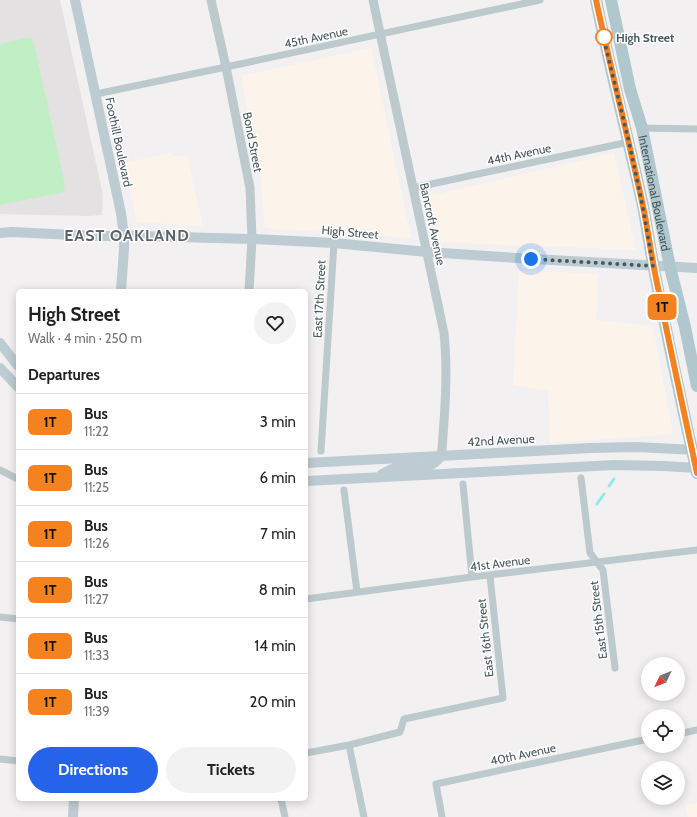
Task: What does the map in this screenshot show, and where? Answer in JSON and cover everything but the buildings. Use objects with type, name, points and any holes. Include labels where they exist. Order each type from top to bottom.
[{"type":"main road","name":"Foothill Boulevard","points":[[75,0],[120,205],[124,236],[124,263],[121,289]]},
{"type":"main road","name":"International Boulevard","points":[[596,0],[606,50],[629,142],[643,208],[653,266],[680,394],[694,450],[697,470]]},
{"type":"main road","name":"International Boulevard","points":[[611,0],[630,89],[642,128],[670,267],[685,327],[697,386]]},
{"type":"main road","name":"High Street","points":[[0,232],[94,236],[252,239],[334,243],[427,252],[697,268]]},
{"type":"main road","points":[[0,343],[16,363]]},
{"type":"main road","points":[[0,368],[16,386]]},
{"type":"main road","name":"42nd Avenue","points":[[308,463],[599,448],[694,450]]},
{"type":"main road","points":[[377,477],[396,468],[426,467],[433,465],[440,456]]},
{"type":"main road","points":[[308,480],[614,465],[663,466],[697,470]]},
{"type":"main road","points":[[73,817],[74,801]]},
{"type":"street","name":"Bond Street","points":[[211,0],[250,188],[252,239],[249,289]]},
{"type":"street","name":"Bancroft Avenue","points":[[373,0],[442,321],[446,349],[446,392],[442,449],[440,456]]},
{"type":"street","name":"45th Avenue","points":[[96,94],[226,68],[540,0]]},
{"type":"street","points":[[642,128],[697,129]]},
{"type":"street","name":"44th Avenue","points":[[413,188],[629,142]]},
{"type":"street","name":"East 17th Street","points":[[321,451],[334,243]]},
{"type":"street","points":[[0,470],[16,478]]},
{"type":"street","name":"East 15th Street","points":[[581,478],[590,553],[603,570],[615,668]]},
{"type":"street","points":[[463,484],[472,577]]},
{"type":"street","points":[[344,490],[357,592]]},
{"type":"street","name":"41st Avenue","points":[[308,598],[697,550]]},
{"type":"street","name":"East 16th Street","points":[[349,744],[400,732],[404,719],[503,698],[490,576]]},
{"type":"street","points":[[0,617],[16,619]]},
{"type":"street","points":[[685,733],[697,730]]},
{"type":"street","name":"40th Avenue","points":[[442,817],[436,784],[641,740]]},
{"type":"street","points":[[308,753],[349,744],[364,817]]},
{"type":"street","points":[[0,759],[16,761]]},
{"type":"street","points":[[282,801],[285,817]]},
{"type":"shaded area","points":[[0,0],[60,0],[103,195],[102,215],[0,214]]},
{"type":"shaded area","points":[[371,48],[411,238],[265,228],[260,173],[241,76]]},
{"type":"shaded area","points":[[171,153],[172,156],[187,156],[203,226],[137,222],[123,163]]},
{"type":"shaded area","points":[[614,153],[636,250],[437,242],[425,197]]},
{"type":"shaded area","points":[[519,270],[598,274],[596,320],[653,326],[673,434],[550,443],[548,391],[513,385]]},
{"type":"shaded area","points":[[697,803],[697,817],[688,817],[685,805]]},
{"type":"green space","points":[[31,37],[34,43],[65,185],[63,186],[65,192],[0,205],[0,44]]},
{"type":"waterway","points":[[609,486],[614,479]]},
{"type":"waterway","points":[[597,504],[604,494]]},
{"type":"bus line","name":"1T","points":[[596,0],[606,50],[629,142],[697,473]]},
{"type":"place","name":"High Street","points":[[604,37]]},
{"type":"district","name":"EAST OAKLAND","points":[[127,235]]},
{"type":"route","points":[[531,259],[653,266],[643,208],[629,142],[603,36],[604,37]]}]
